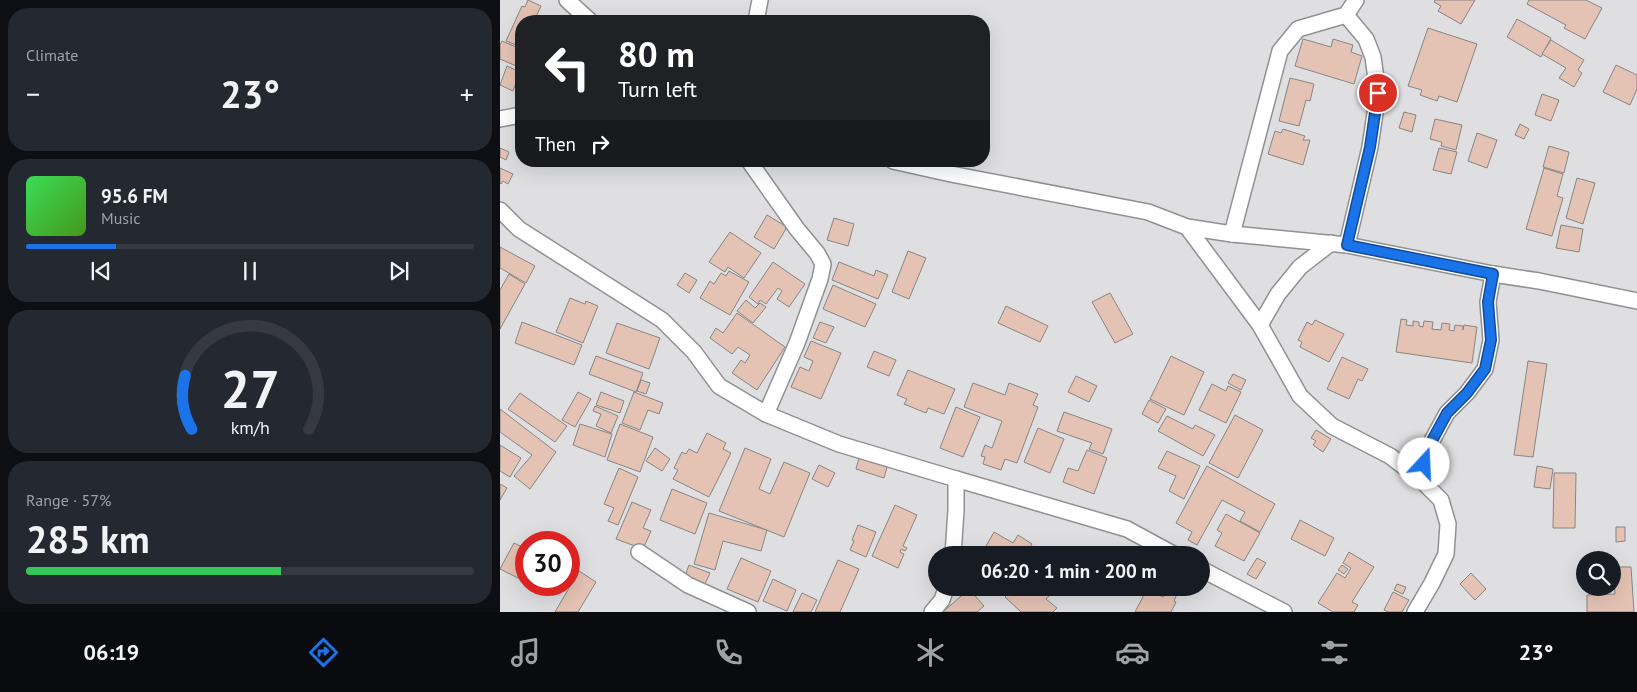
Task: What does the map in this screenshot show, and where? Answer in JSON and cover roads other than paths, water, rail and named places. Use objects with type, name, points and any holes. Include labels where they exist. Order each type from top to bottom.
[{"type":"street","points":[[568,0],[584,15]]},
{"type":"street","points":[[757,15],[760,0]]},
{"type":"street","points":[[1232,234],[1280,51],[1298,29],[1346,15],[1356,0]]},
{"type":"street","points":[[1346,15],[1366,38],[1373,58],[1378,93],[1370,147],[1347,245]]},
{"type":"street","points":[[500,119],[515,116]]},
{"type":"street","points":[[752,167],[797,230],[817,253],[823,264],[820,279],[797,343],[766,414]]},
{"type":"street","points":[[920,167],[1148,212],[1187,227],[1232,234],[1347,245],[1637,301]]},
{"type":"street","points":[[500,210],[519,229],[662,320],[694,352],[719,386],[766,414],[839,444],[1128,529],[1159,546]]},
{"type":"street","points":[[1187,227],[1260,325],[1300,396],[1332,426],[1390,456],[1420,479],[1441,500],[1448,524],[1446,554],[1415,612]]},
{"type":"street","points":[[1260,325],[1278,294],[1300,267],[1331,243]]},
{"type":"street","points":[[1420,479],[1428,448],[1447,413],[1467,393],[1485,369],[1491,340],[1488,302],[1493,274]]},
{"type":"street","points":[[954,546],[956,479]]},
{"type":"street","points":[[638,552],[688,585],[748,612]]},
{"type":"street","points":[[1210,574],[1284,612]]},
{"type":"street","points":[[932,612],[943,596]]}]
